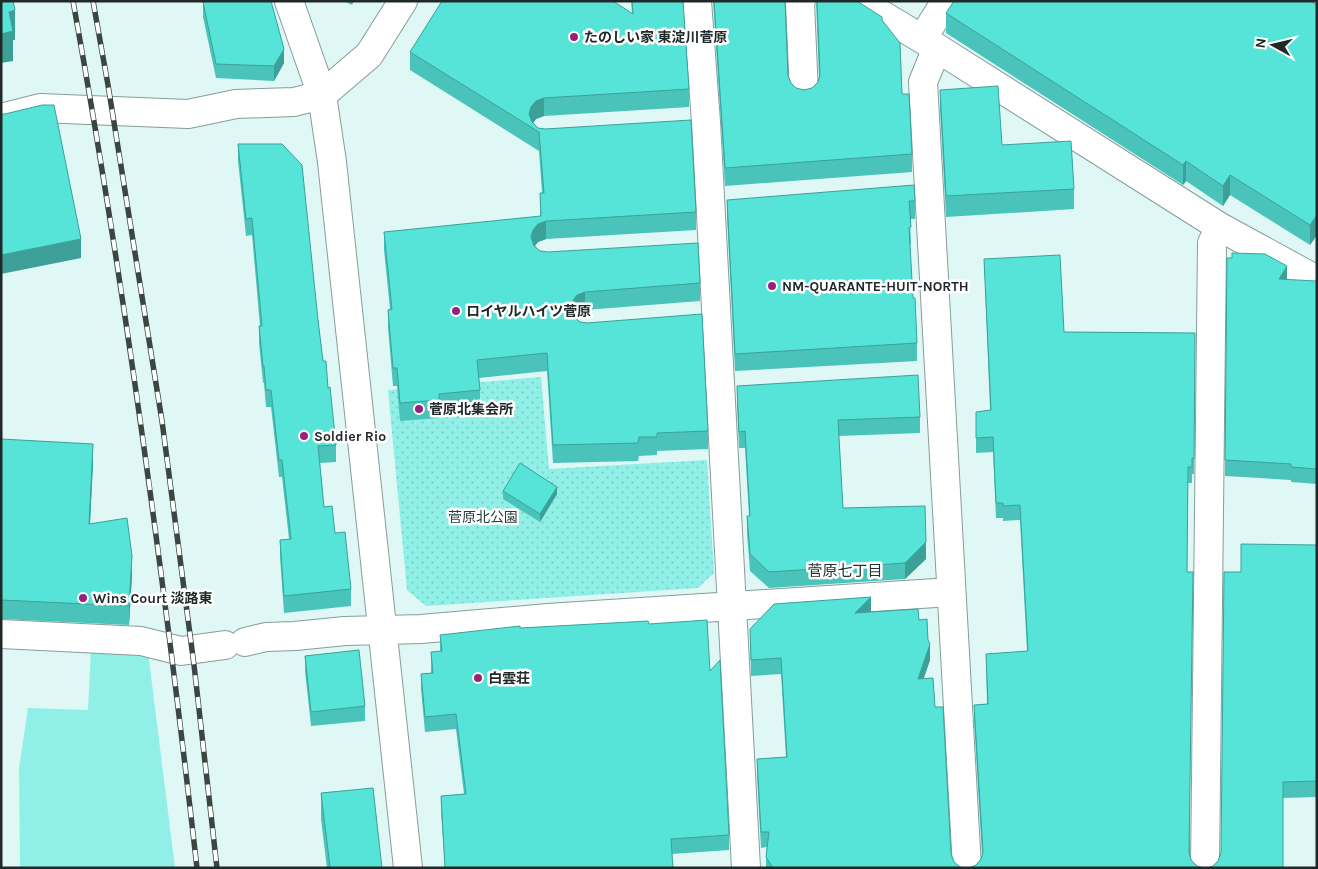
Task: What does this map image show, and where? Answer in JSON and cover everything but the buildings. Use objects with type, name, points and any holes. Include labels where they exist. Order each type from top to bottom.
[{"type":"street","points":[[289,1],[322,95],[332,162],[408,868]]},
{"type":"street","points":[[1,118],[40,108],[188,114],[236,104],[294,102],[322,95],[369,55],[403,1]]},
{"type":"street","points":[[697,1],[710,203],[702,245],[706,316],[719,388],[746,868]]},
{"type":"street","points":[[801,1],[804,93]]},
{"type":"street","points":[[859,1],[1220,227],[1317,280]]},
{"type":"street","points":[[946,1],[930,44],[923,82],[919,187],[929,376],[951,592],[968,868]]},
{"type":"street","points":[[678,124],[706,122]]},
{"type":"street","points":[[710,203],[740,200]]},
{"type":"street","points":[[1205,868],[1212,243],[1220,227]]},
{"type":"street","points":[[719,388],[749,386]]},
{"type":"street","points":[[1,634],[141,641],[181,651],[266,637],[295,636],[345,630],[421,629],[548,618],[951,592]]},
{"type":"green space","name":"菅原北公園","points":[[541,377],[549,469],[707,460],[714,573],[698,588],[426,606],[407,590],[388,390]]},
{"type":"green space","points":[[91,649],[148,652],[175,868],[20,868],[19,768],[28,708],[88,710]]},
{"type":"railway","points":[[73,1],[110,217],[142,433],[197,868]]},
{"type":"railway","points":[[93,1],[162,421],[194,665],[217,868]]},
{"type":"place","name":"たのしい家 東淀川菅原","points":[[574,37]]},
{"type":"place","name":"NM-QUARANTE-HUIT-NORTH","points":[[772,286]]},
{"type":"place","name":"ロイヤルハイツ菅原","points":[[456,311]]},
{"type":"place","name":"菅原北集会所","points":[[419,409]]},
{"type":"place","name":"Soldier Rio","points":[[304,436]]},
{"type":"place","name":"Wins Court 淡路東","points":[[83,598]]},
{"type":"place","name":"白雲荘","points":[[478,678]]},
{"type":"district","name":"菅原七丁目","points":[[845,571]]}]
